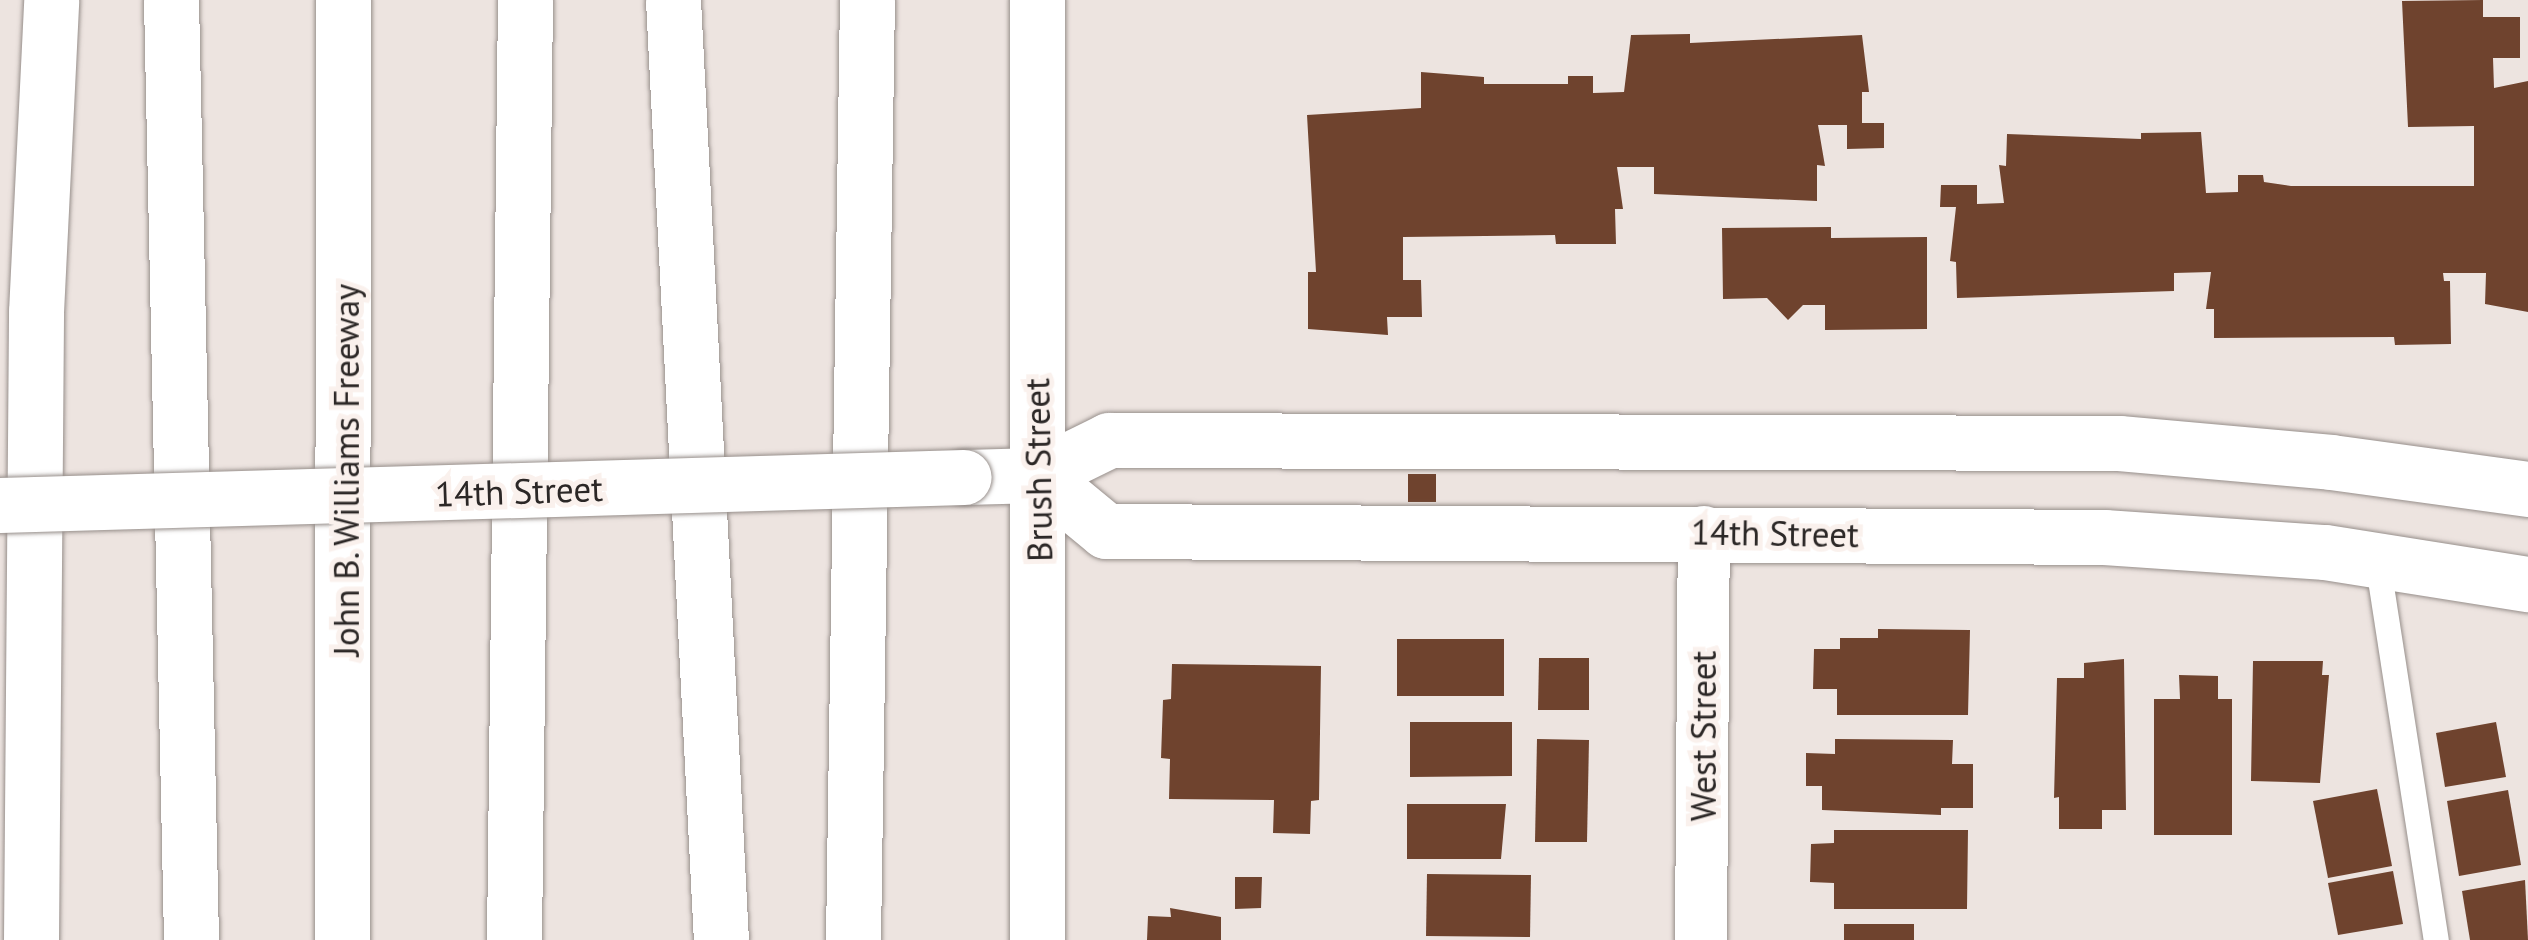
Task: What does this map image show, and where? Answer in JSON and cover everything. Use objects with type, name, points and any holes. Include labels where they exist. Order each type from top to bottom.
[{"type":"main road","points":[[31,940],[36,312],[50,0]]},
{"type":"main road","points":[[171,0],[192,940]]},
{"type":"main road","name":"John B. Williams Freeway","points":[[342,940],[343,0]]},
{"type":"main road","points":[[514,940],[524,0]]},
{"type":"main road","points":[[673,0],[721,940]]},
{"type":"main road","points":[[853,940],[867,0]]},
{"type":"main road","name":"Brush Street","points":[[1036,940],[1037,0]]},
{"type":"main road","name":"14th Street","points":[[0,505],[1038,475],[1109,440],[2119,444],[2331,462],[2528,489]]},
{"type":"main road","name":"14th Street","points":[[1038,475],[1106,531],[2104,537],[2377,560],[2528,584]]},
{"type":"street","name":"West Street","points":[[1701,940],[1704,532]]},
{"type":"lane","points":[[2377,560],[2436,940]]},
{"type":"building","points":[[2483,0],[2483,17],[2520,17],[2520,58],[2493,58],[2494,88],[2528,81],[2528,312],[2485,304],[2486,273],[2443,273],[2444,281],[2450,281],[2451,344],[2395,345],[2394,337],[2214,338],[2214,309],[2206,309],[2211,272],[2174,273],[2174,291],[1957,298],[1956,262],[1950,261],[1956,207],[1940,207],[1941,185],[1977,185],[1977,204],[2004,203],[1999,165],[2006,166],[2007,134],[2141,139],[2141,133],[2201,132],[2206,193],[2238,192],[2238,175],[2263,175],[2264,182],[2291,186],[2474,186],[2474,126],[2408,127],[2402,1]]},
{"type":"building","points":[[1690,34],[1690,43],[1862,35],[1869,92],[1862,92],[1862,123],[1884,123],[1884,148],[1847,149],[1847,125],[1818,125],[1825,166],[1817,165],[1817,201],[1654,194],[1654,167],[1617,167],[1623,209],[1615,209],[1616,244],[1556,244],[1555,235],[1403,237],[1403,280],[1421,280],[1422,317],[1387,317],[1388,335],[1308,329],[1308,272],[1316,272],[1307,115],[1421,108],[1421,72],[1484,77],[1484,84],[1568,84],[1568,76],[1593,76],[1593,93],[1624,92],[1631,35]]},
{"type":"building","points":[[1831,227],[1831,238],[1927,237],[1927,329],[1825,330],[1825,305],[1803,305],[1788,320],[1767,298],[1723,299],[1722,228]]},
{"type":"building","points":[[1408,474],[1436,474],[1436,502],[1408,502]]},
{"type":"building","points":[[1878,629],[1970,630],[1968,715],[1837,715],[1837,689],[1813,689],[1814,649],[1840,649],[1840,638],[1878,638]]},
{"type":"building","points":[[1397,639],[1504,639],[1504,696],[1397,696]]},
{"type":"building","points":[[1539,658],[1589,658],[1589,710],[1538,710]]},
{"type":"building","points":[[2124,659],[2126,810],[2102,810],[2102,829],[2059,829],[2059,797],[2054,798],[2057,678],[2084,678],[2084,663]]},
{"type":"building","points":[[2253,661],[2323,661],[2322,675],[2329,675],[2320,783],[2251,781]]},
{"type":"building","points":[[1172,664],[1321,666],[1319,800],[1311,801],[1310,834],[1273,833],[1274,800],[1169,799],[1170,759],[1161,758],[1163,700],[1171,699]]},
{"type":"building","points":[[2179,675],[2218,676],[2218,699],[2232,699],[2232,835],[2154,835],[2154,699],[2180,699]]},
{"type":"building","points":[[1410,722],[1512,722],[1512,776],[1410,777]]},
{"type":"building","points":[[2496,722],[2506,777],[2445,787],[2436,733]]},
{"type":"building","points":[[1537,739],[1589,740],[1587,842],[1535,842]]},
{"type":"building","points":[[1835,739],[1953,740],[1952,764],[1973,764],[1973,808],[1941,808],[1941,815],[1822,810],[1822,786],[1806,786],[1806,753],[1835,754]]},
{"type":"building","points":[[2377,789],[2392,866],[2328,878],[2313,801]]},
{"type":"building","points":[[2508,790],[2521,865],[2459,876],[2447,801]]},
{"type":"building","points":[[1407,804],[1506,804],[1501,859],[1407,859]]},
{"type":"building","points":[[1834,830],[1968,830],[1967,909],[1834,909],[1834,883],[1810,882],[1811,844],[1834,843]]},
{"type":"building","points":[[2393,871],[2403,924],[2338,935],[2328,883]]},
{"type":"building","points":[[1427,874],[1531,875],[1530,937],[1426,936]]},
{"type":"building","points":[[1235,877],[1262,877],[1261,908],[1235,909]]},
{"type":"building","points":[[2525,880],[2528,940],[2470,940],[2462,891]]},
{"type":"building","points":[[1170,908],[1221,917],[1221,940],[1147,940],[1148,916],[1171,917]]},
{"type":"building","points":[[1844,924],[1914,924],[1914,940],[1844,940]]}]
